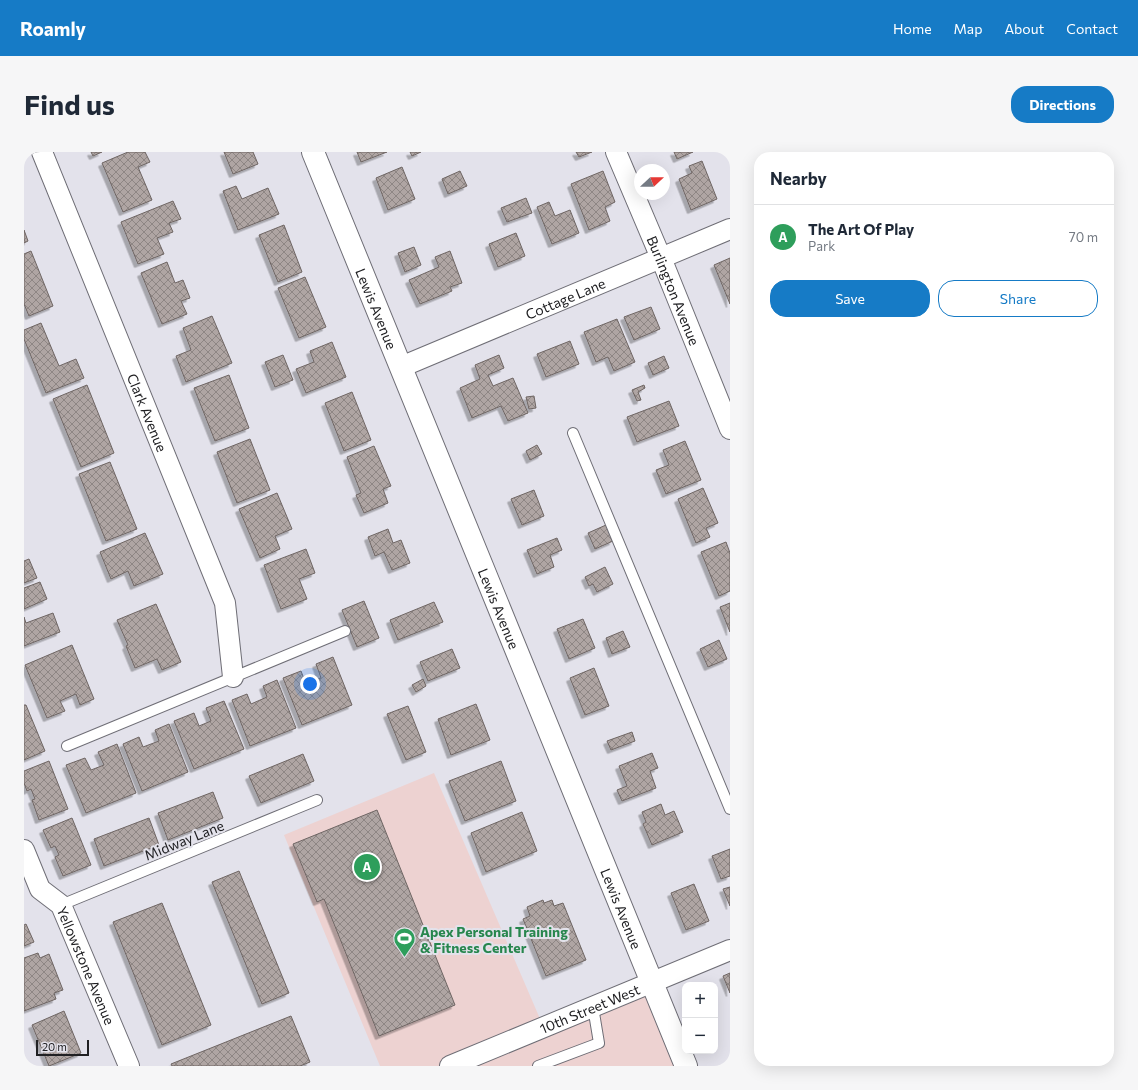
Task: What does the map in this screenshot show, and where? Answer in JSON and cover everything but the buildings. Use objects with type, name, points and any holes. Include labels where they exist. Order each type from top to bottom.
[{"type":"street","name":"Clark Avenue","points":[[42,152],[225,603],[233,677]]},
{"type":"street","name":"Lewis Avenue","points":[[313,152],[686,1066]]},
{"type":"street","name":"Burlington Avenue","points":[[616,152],[661,258],[730,429]]},
{"type":"street","name":"Cottage Lane","points":[[401,367],[730,229]]},
{"type":"street","name":"Yellowstone Avenue","points":[[24,850],[40,889],[60,905],[129,1066]]},
{"type":"street","name":"10th Street West","points":[[450,1066],[730,950]]},
{"type":"lane","points":[[573,433],[730,809]]},
{"type":"lane","points":[[67,746],[345,631]]},
{"type":"lane","name":"Midway Lane","points":[[60,905],[317,800]]},
{"type":"lane","points":[[538,1066],[599,1043],[593,1007]]},
{"type":"shaded area","points":[[434,773],[544,1028],[652,982],[686,1066],[380,1066],[284,835]]},
{"type":"place","name":"The Art Of Play","points":[[367,867]]},
{"type":"place","name":"Apex Personal Training & Fitness Center","points":[[404,958]]}]
